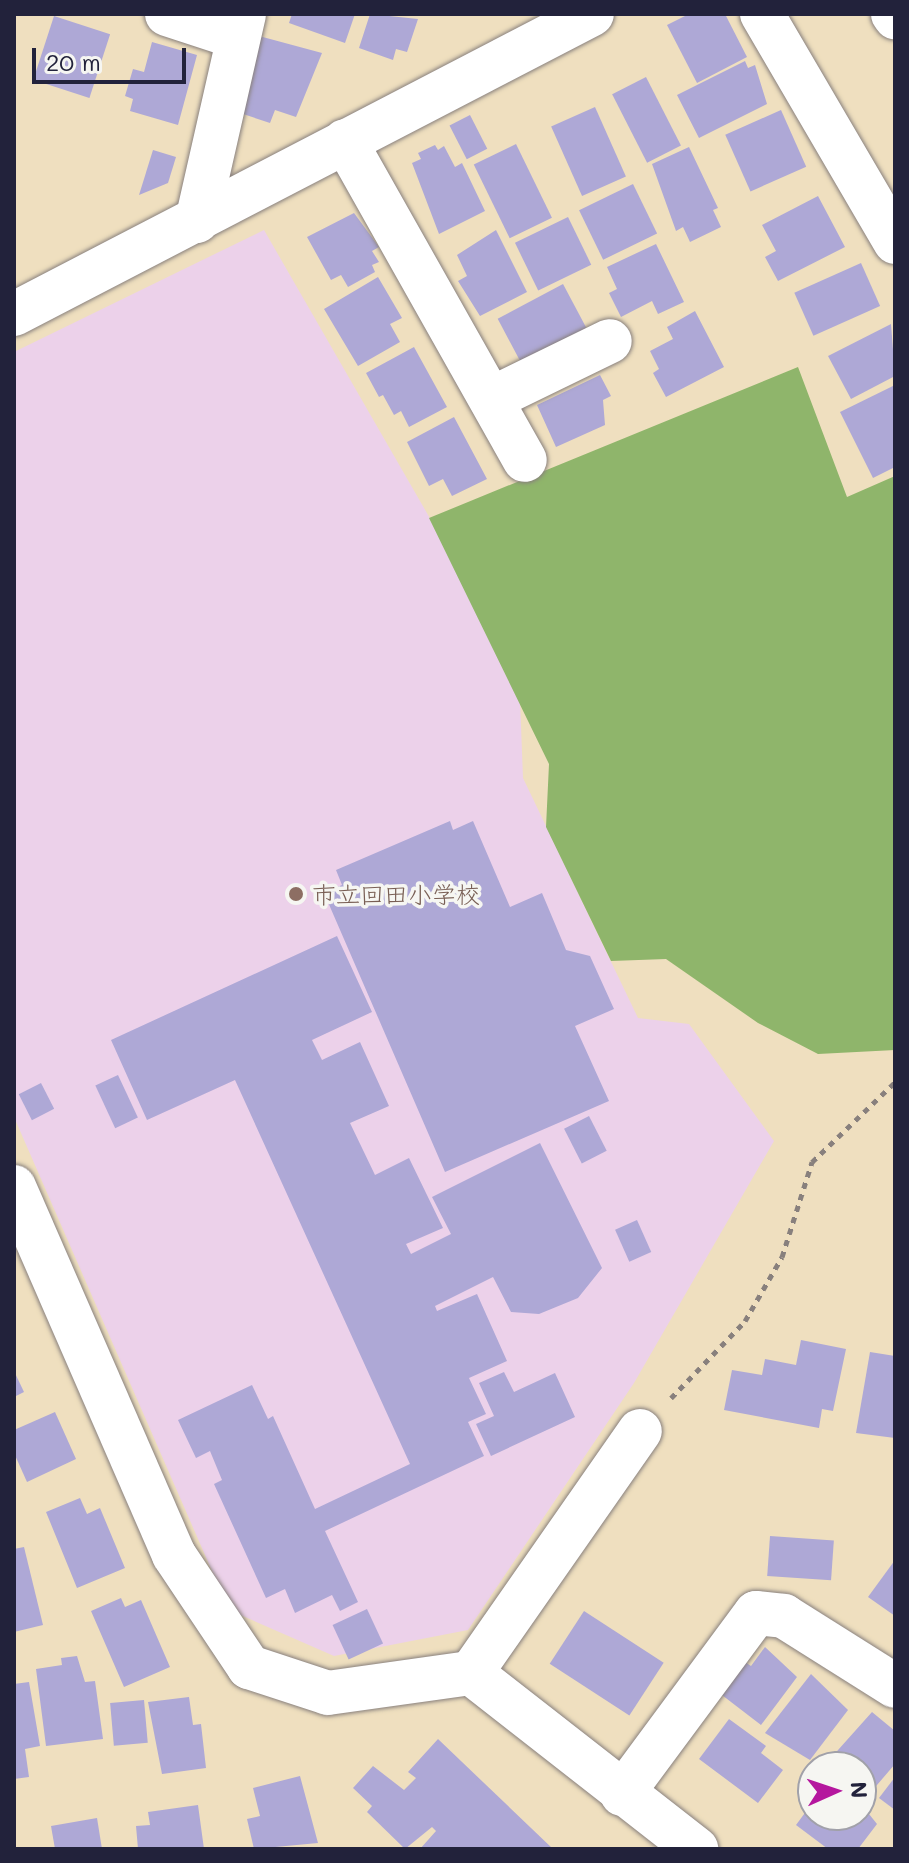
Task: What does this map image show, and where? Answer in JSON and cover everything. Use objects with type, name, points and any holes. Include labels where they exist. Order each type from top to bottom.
[{"type":"street","points":[[167,14],[240,25],[197,221]]},
{"type":"street","points":[[14,314],[592,14]]},
{"type":"street","points":[[762,14],[895,242]]},
{"type":"street","points":[[345,141],[525,460]]},
{"type":"street","points":[[491,399],[610,341]]},
{"type":"street","points":[[14,1187],[174,1555],[249,1667],[328,1693],[471,1673],[696,1849]]},
{"type":"street","points":[[471,1673],[640,1431]]},
{"type":"street","points":[[622,1794],[756,1613],[784,1616],[895,1686]]},
{"type":"path","points":[[640,1431],[745,1321],[782,1257],[812,1162],[895,1082]]},
{"type":"shaded area","name":"市立回田小学校","points":[[264,230],[519,673],[523,778],[638,1018],[689,1024],[774,1141],[634,1383],[468,1630],[334,1656],[229,1610],[14,1117],[14,352]]},
{"type":"green space","points":[[798,367],[847,497],[895,476],[895,1050],[818,1054],[758,1023],[666,959],[611,961],[546,827],[549,764],[429,518]]},
{"type":"building","points":[[292,14],[355,14],[345,43],[289,23]]},
{"type":"building","points":[[370,14],[418,19],[407,52],[396,49],[393,60],[359,48]]},
{"type":"building","points":[[689,14],[725,14],[747,57],[697,83],[667,25]]},
{"type":"building","points":[[54,16],[110,34],[89,98],[33,80]]},
{"type":"building","points":[[259,36],[322,53],[296,117],[275,110],[270,123],[234,111]]},
{"type":"building","points":[[152,42],[197,55],[178,125],[130,111],[133,99],[125,96],[133,69],[144,72]]},
{"type":"building","points":[[745,61],[748,68],[755,65],[767,104],[699,138],[677,95]]},
{"type":"building","points":[[646,77],[681,146],[647,163],[612,94]]},
{"type":"building","points":[[595,107],[626,176],[582,196],[551,127]]},
{"type":"building","points":[[781,110],[806,167],[750,191],[725,135]]},
{"type":"building","points":[[470,115],[487,149],[467,159],[450,125]]},
{"type":"building","points":[[516,144],[552,218],[510,238],[474,165]]},
{"type":"building","points":[[435,145],[438,150],[444,146],[455,167],[462,163],[485,211],[439,234],[412,163],[421,159],[418,153]]},
{"type":"building","points":[[689,147],[718,208],[713,210],[721,227],[690,242],[683,227],[676,231],[652,164]]},
{"type":"building","points":[[153,150],[176,157],[168,183],[139,195]]},
{"type":"building","points":[[633,184],[657,233],[603,260],[579,210]]},
{"type":"building","points":[[818,196],[845,247],[778,281],[765,257],[776,251],[762,225]]},
{"type":"building","points":[[354,213],[379,247],[372,251],[379,262],[372,265],[375,272],[348,287],[341,275],[331,280],[307,237]]},
{"type":"building","points":[[568,217],[591,265],[538,290],[515,243]]},
{"type":"building","points":[[496,230],[527,292],[480,316],[458,281],[467,276],[457,255]]},
{"type":"building","points":[[656,244],[684,302],[658,314],[652,301],[621,317],[609,293],[617,289],[607,267]]},
{"type":"building","points":[[861,263],[880,306],[813,336],[794,293]]},
{"type":"building","points":[[378,277],[402,318],[390,324],[400,342],[358,366],[324,309]]},
{"type":"building","points":[[563,284],[587,329],[522,364],[498,319]]},
{"type":"building","points":[[695,311],[724,367],[666,397],[653,373],[659,369],[650,351],[673,339],[667,327]]},
{"type":"building","points":[[891,324],[895,376],[851,399],[828,356]]},
{"type":"building","points":[[414,347],[447,407],[409,427],[401,411],[394,415],[383,395],[379,397],[366,373]]},
{"type":"building","points":[[600,375],[611,396],[603,400],[605,425],[556,447],[537,405]]},
{"type":"building","points":[[895,385],[895,467],[873,478],[840,412]]},
{"type":"building","points":[[454,417],[487,479],[452,496],[443,479],[429,486],[407,442]]},
{"type":"building","points":[[450,821],[453,830],[473,821],[510,907],[542,893],[566,950],[590,956],[614,1009],[575,1026],[609,1101],[445,1172],[324,893],[342,885],[336,870]]},
{"type":"building","points":[[337,936],[372,1012],[312,1040],[322,1060],[360,1042],[389,1106],[350,1123],[375,1175],[409,1158],[443,1228],[406,1244],[411,1254],[451,1234],[432,1197],[540,1143],[602,1268],[578,1298],[539,1314],[511,1312],[493,1277],[435,1306],[437,1311],[477,1294],[507,1361],[469,1378],[486,1414],[468,1422],[484,1456],[325,1531],[358,1602],[340,1611],[332,1595],[295,1613],[285,1589],[266,1598],[214,1484],[222,1480],[210,1451],[196,1458],[178,1420],[252,1385],[268,1419],[273,1416],[315,1509],[410,1464],[235,1080],[147,1120],[111,1040]]},
{"type":"building","points":[[118,1075],[138,1118],[115,1128],[95,1086]]},
{"type":"building","points":[[41,1083],[54,1109],[32,1120],[19,1094]]},
{"type":"building","points":[[589,1116],[607,1151],[582,1163],[564,1129]]},
{"type":"building","points":[[637,1220],[651,1252],[629,1262],[615,1230]]},
{"type":"building","points":[[801,1340],[846,1349],[833,1411],[822,1409],[819,1428],[724,1410],[732,1370],[762,1375],[765,1359],[796,1365]]},
{"type":"building","points":[[870,1352],[895,1356],[895,1438],[856,1433]]},
{"type":"building","points":[[14,1371],[24,1392],[14,1397]]},
{"type":"building","points":[[504,1372],[514,1392],[555,1373],[575,1417],[491,1456],[476,1424],[494,1416],[479,1383]]},
{"type":"building","points":[[55,1412],[76,1459],[27,1482],[14,1453],[14,1430]]},
{"type":"building","points":[[80,1498],[87,1514],[100,1508],[125,1568],[77,1588],[46,1512]]},
{"type":"building","points":[[770,1536],[834,1540],[831,1580],[767,1576]]},
{"type":"building","points":[[24,1547],[43,1625],[14,1632],[14,1549]]},
{"type":"building","points":[[895,1560],[895,1616],[868,1597]]},
{"type":"building","points":[[121,1598],[125,1607],[141,1600],[170,1667],[124,1687],[91,1611]]},
{"type":"building","points":[[367,1609],[383,1643],[349,1659],[333,1625]]},
{"type":"building","points":[[584,1611],[664,1663],[629,1716],[550,1664]]},
{"type":"building","points":[[765,1647],[797,1677],[761,1725],[718,1692],[742,1660],[751,1666]]},
{"type":"building","points":[[77,1656],[85,1682],[95,1681],[103,1739],[46,1746],[36,1669],[62,1665],[61,1658]]},
{"type":"building","points":[[811,1674],[848,1710],[817,1751],[797,1752],[765,1733]]},
{"type":"building","points":[[29,1682],[40,1746],[25,1749],[29,1777],[14,1779],[14,1684]]},
{"type":"building","points":[[189,1697],[193,1725],[201,1724],[206,1768],[162,1774],[148,1702]]},
{"type":"building","points":[[144,1700],[148,1743],[114,1746],[110,1703]]},
{"type":"building","points":[[872,1712],[895,1731],[895,1764],[877,1785],[877,1751],[837,1751]]},
{"type":"building","points":[[729,1719],[766,1746],[761,1753],[783,1770],[758,1803],[699,1759]]},
{"type":"building","points":[[438,1739],[553,1849],[420,1849],[436,1831],[432,1827],[405,1849],[367,1812],[372,1806],[353,1788],[373,1766],[404,1790],[416,1778],[408,1772]]},
{"type":"building","points":[[300,1776],[318,1843],[254,1849],[247,1819],[260,1816],[253,1788]]},
{"type":"building","points":[[895,1777],[895,1810],[879,1798]]},
{"type":"building","points":[[198,1805],[204,1849],[138,1849],[136,1826],[150,1825],[148,1812]]},
{"type":"building","points":[[97,1818],[102,1849],[55,1849],[51,1826]]},
{"type":"building","points":[[804,1831],[872,1831],[858,1849],[828,1849]]},
{"type":"place","name":"市立回田小学校","points":[[296,894]]}]
